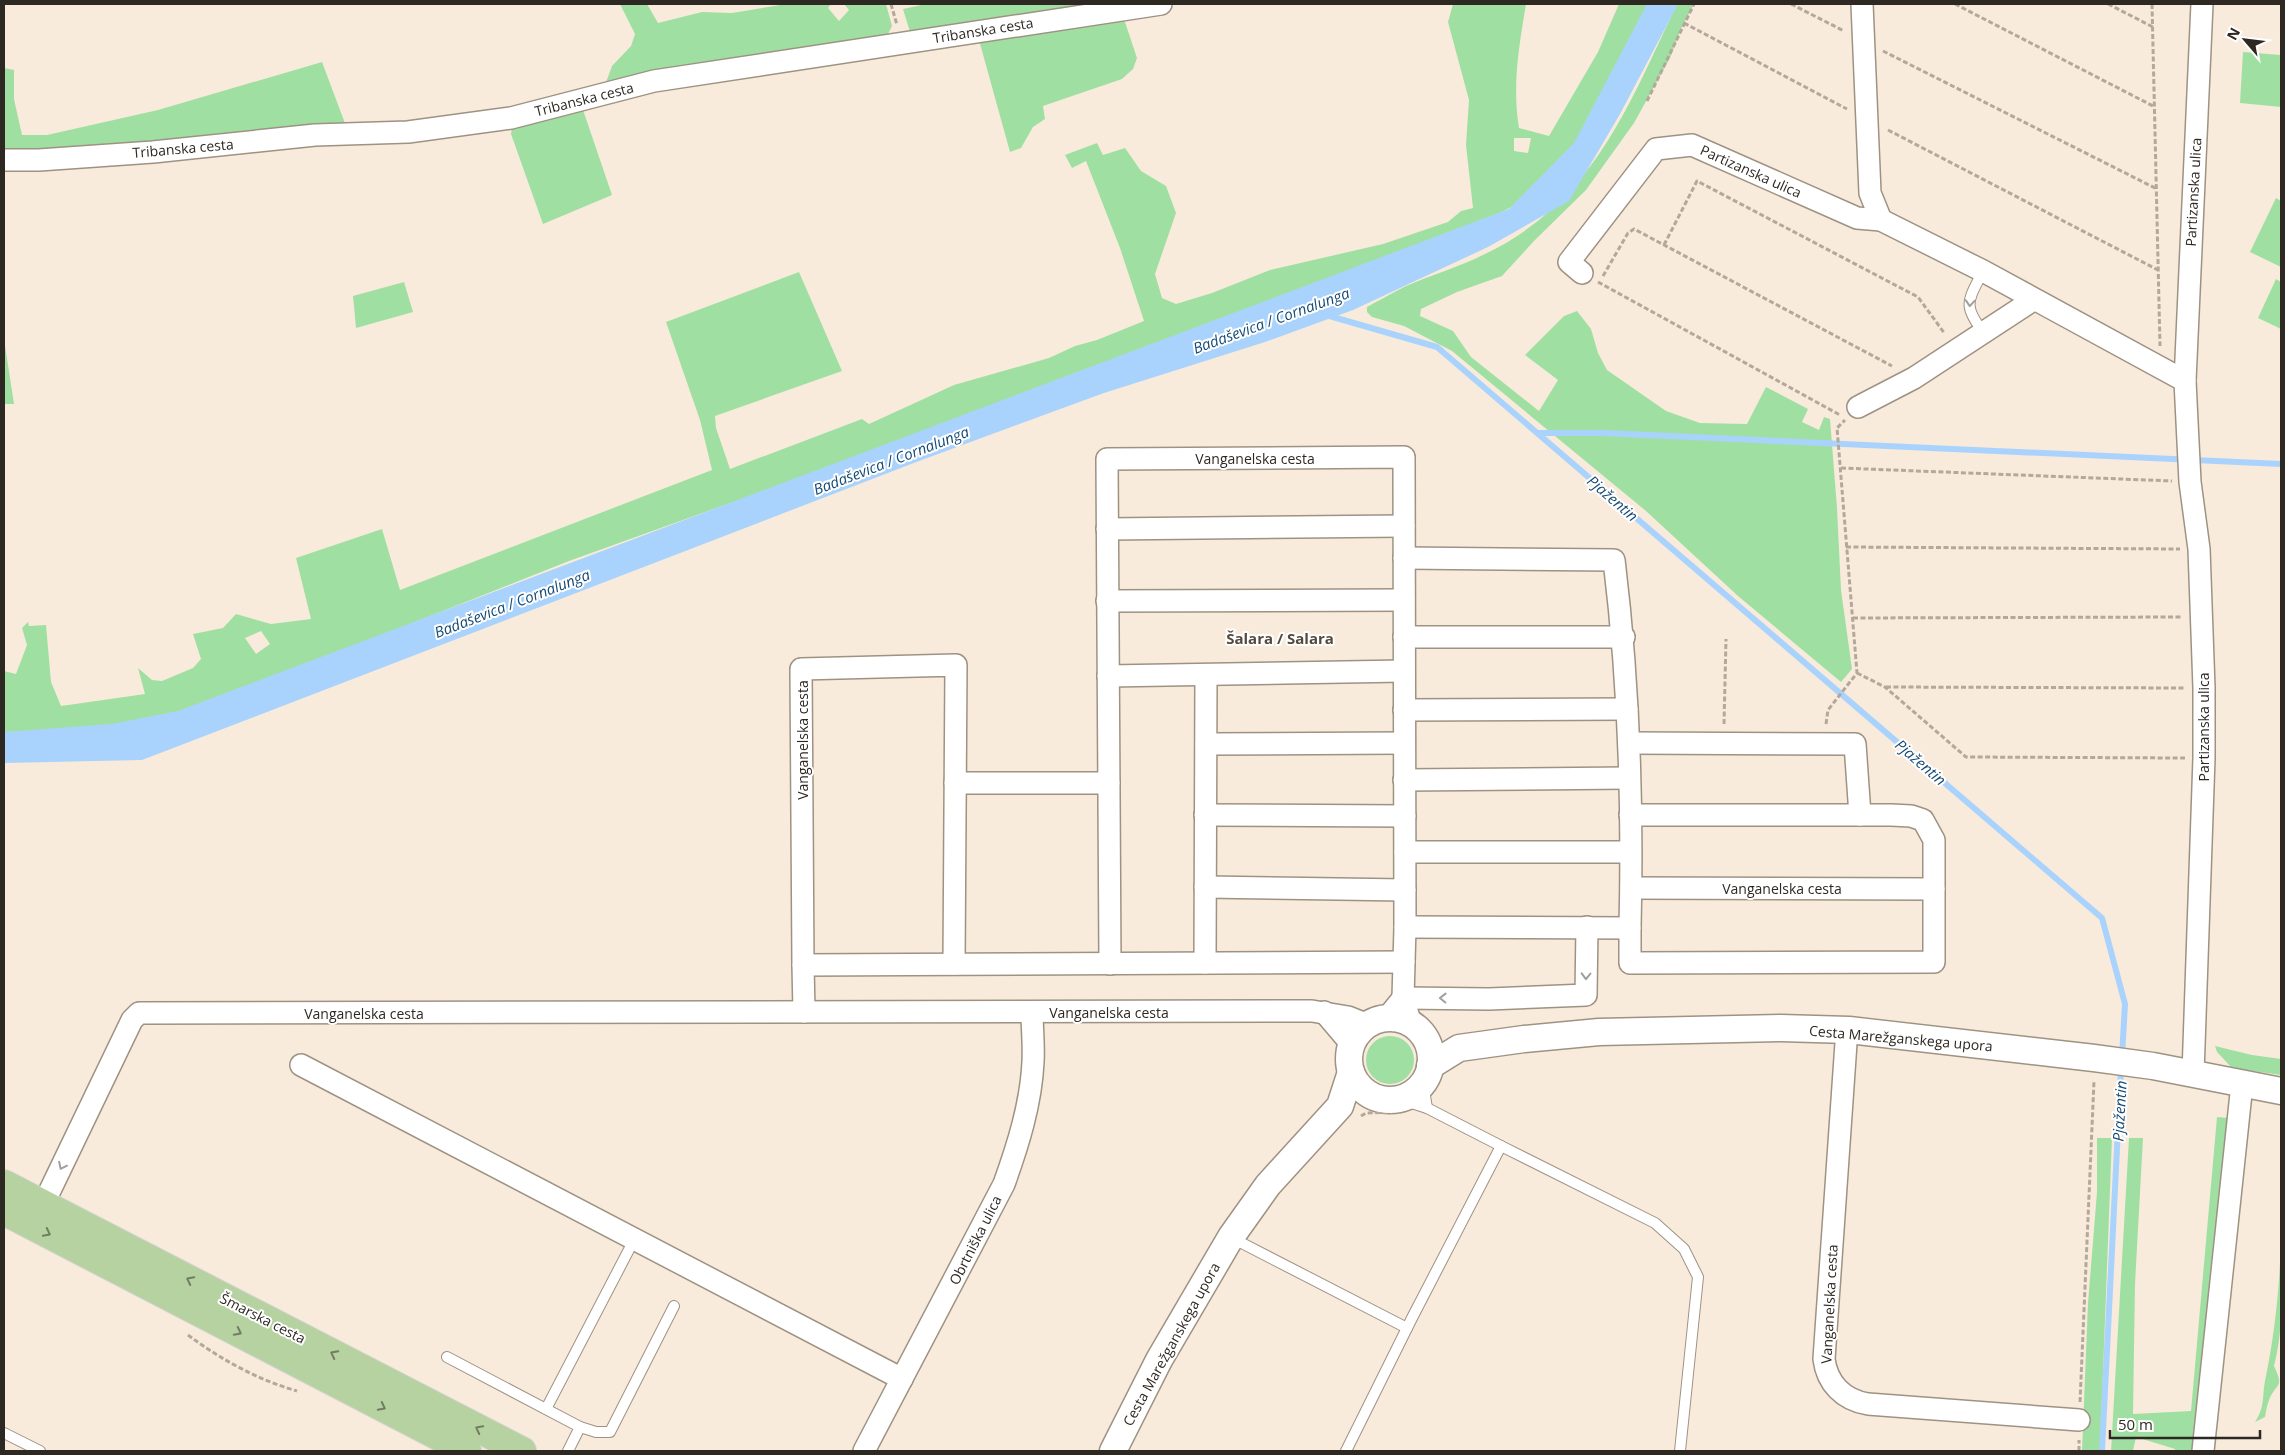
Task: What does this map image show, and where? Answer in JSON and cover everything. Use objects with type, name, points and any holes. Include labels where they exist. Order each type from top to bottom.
[{"type":"main road","name":"Šmarska cesta","points":[[4,1184],[522,1451]]},
{"type":"main road","name":"Šmarska cesta","points":[[4,1211],[467,1451]]},
{"type":"street","name":"Tribanska cesta","points":[[4,160],[39,160],[144,152],[315,135],[408,132],[511,118],[654,81],[1161,4]]},
{"type":"street","points":[[1862,4],[1870,193],[1881,220]]},
{"type":"street","name":"Partizanska ulica","points":[[2193,1074],[2204,758],[2204,688],[2199,549],[2190,482],[2185,381],[2202,4]]},
{"type":"street","name":"Partizanska ulica","points":[[1591,278],[1569,262],[1656,149],[1692,145],[1857,218],[1881,220],[1983,271],[2033,300]]},
{"type":"street","points":[[1852,413],[1914,378],[2033,300],[2185,381]]},
{"type":"street","name":"Vanganelska cesta","points":[[1110,964],[1106,459],[1404,457],[1405,927],[1403,998],[1418,1031]]},
{"type":"street","points":[[1107,529],[1404,526]]},
{"type":"street","points":[[1404,558],[1614,560],[1624,637],[1629,743],[1630,963],[1934,962],[1934,840],[1923,820],[1911,816],[1860,815],[1630,815]]},
{"type":"street","points":[[1107,601],[1404,600]]},
{"type":"street","points":[[1404,637],[1624,637]]},
{"type":"street","name":"Vanganelska cesta","points":[[804,1012],[801,669],[956,665],[954,964]]},
{"type":"street","points":[[1108,676],[1404,672]]},
{"type":"street","points":[[1204,963],[1206,675]]},
{"type":"street","points":[[1404,710],[1627,710]]},
{"type":"street","points":[[1206,744],[1404,743]]},
{"type":"street","points":[[1629,743],[1855,744],[1860,815]]},
{"type":"street","points":[[1404,780],[1629,778]]},
{"type":"street","points":[[956,783],[1109,783]]},
{"type":"street","points":[[1205,816],[1405,816]]},
{"type":"street","points":[[1405,852],[1630,852]]},
{"type":"street","points":[[1205,887],[1405,890]]},
{"type":"street","name":"Vanganelska cesta","points":[[1631,888],[1934,888]]},
{"type":"street","points":[[1405,927],[1630,928]]},
{"type":"street","points":[[1368,1029],[1403,998],[1489,999],[1586,995],[1588,927]]},
{"type":"street","points":[[804,965],[1404,962]]},
{"type":"street","name":"Obrtniška ulica","points":[[864,1451],[1004,1184],[1020,1141],[1033,1062],[1032,1012]]},
{"type":"street","name":"Vanganelska cesta","points":[[43,1205],[132,1020],[139,1013],[1324,1012],[1368,1029]]},
{"type":"street","points":[[1357,1106],[1380,1099],[1400,1107],[1416,1091],[1427,1086],[1430,1051],[1418,1031],[1399,1020],[1368,1029]]},
{"type":"street","name":"Cesta Marežganskega upora","points":[[1418,1031],[1459,1048],[1599,1032],[1782,1028],[1849,1030],[2098,1058],[2152,1066],[2281,1092]]},
{"type":"street","name":"Cesta Marežganskega upora","points":[[1113,1451],[1159,1360],[1231,1237],[1268,1185],[1357,1106],[1349,1058],[1368,1029]]},
{"type":"street","name":"Vanganelska cesta","points":[[1849,1030],[1824,1359],[1826,1371],[1833,1384],[1844,1395],[1856,1402],[1868,1404],[2079,1420]]},
{"type":"street","name":"Cesta Marežganskega upora","points":[[1427,1086],[1459,1048]]},
{"type":"street","points":[[301,1064],[902,1379]]},
{"type":"street","points":[[2203,1451],[2242,1084]]},
{"type":"lane","points":[[1983,271],[1970,297],[1970,316],[1984,333]]},
{"type":"lane","points":[[1427,1086],[1501,1146],[1655,1223],[1684,1249],[1698,1277],[1680,1451]]},
{"type":"lane","points":[[1346,1451],[1501,1146]]},
{"type":"lane","points":[[1231,1237],[1407,1328]]},
{"type":"lane","points":[[546,1409],[635,1238]]},
{"type":"lane","points":[[448,1357],[580,1427],[596,1432],[610,1432],[674,1306]]},
{"type":"lane","points":[[568,1451],[580,1427]]},
{"type":"lane","points":[[4,1433],[40,1451]]},
{"type":"path","points":[[1646,100],[1694,4]]},
{"type":"path","points":[[1791,4],[2157,188]]},
{"type":"path","points":[[1955,4],[2155,107]]},
{"type":"path","points":[[2108,4],[2154,27]]},
{"type":"path","points":[[2149,362],[2160,350],[2152,4]]},
{"type":"path","points":[[1684,23],[2158,270]]},
{"type":"path","points":[[1664,245],[1697,181],[1918,296],[1958,350]]},
{"type":"path","points":[[1852,413],[1591,278],[1628,233],[1634,229],[1914,378]]},
{"type":"path","points":[[1828,710],[1857,673],[1837,428]]},
{"type":"path","points":[[1841,468],[2190,482]]},
{"type":"path","points":[[1846,548],[2199,549]]},
{"type":"path","points":[[1852,618],[2202,617]]},
{"type":"path","points":[[1724,744],[1726,639]]},
{"type":"path","points":[[1857,673],[1885,687],[1966,757],[2204,758]]},
{"type":"path","points":[[1885,687],[2204,688]]},
{"type":"path","points":[[2079,1451],[2098,1058]]},
{"type":"path","points":[[1357,1106],[1366,1113],[1392,1112],[1400,1107]]},
{"type":"green space","points":[[620,4],[647,4],[658,23],[702,12],[732,13],[786,4],[831,4],[828,8],[839,21],[849,10],[844,4],[886,4],[892,26],[887,36],[605,85],[612,66],[631,46],[635,34]]},
{"type":"green space","points":[[926,4],[1096,4],[910,32],[903,9]]},
{"type":"green space","points":[[1453,4],[1526,4],[1516,81],[1519,128],[1549,136],[1598,52],[1619,4],[1652,4],[1597,117],[1530,197],[1500,213],[814,473],[569,561],[198,708],[117,728],[4,732],[4,671],[16,674],[27,645],[22,628],[28,622],[29,626],[46,625],[51,682],[61,706],[145,694],[138,668],[152,680],[162,681],[193,668],[201,659],[193,634],[223,628],[236,614],[271,624],[311,619],[296,558],[382,529],[400,590],[712,470],[700,420],[666,322],[799,272],[842,371],[715,416],[716,428],[730,469],[862,419],[869,424],[954,385],[1049,358],[1075,346],[1097,340],[1144,321],[1120,248],[1086,161],[1072,168],[1065,155],[1097,143],[1103,155],[1125,148],[1141,171],[1166,186],[1176,213],[1155,274],[1162,298],[1176,304],[1212,293],[1270,270],[1383,244],[1448,222],[1461,211],[1473,208],[1466,145],[1469,100],[1448,22]],"holes":[[[1514,138],[1531,138],[1528,153],[1514,151]],[[261,631],[270,644],[256,654],[245,638]]]},
{"type":"green space","points":[[1677,4],[1694,4],[1681,29],[1670,58],[1634,123],[1586,190],[1534,241],[1502,276],[1457,292],[1421,309],[1420,316],[1453,331],[1471,357],[1539,411],[1558,380],[1525,355],[1564,316],[1577,311],[1591,329],[1598,353],[1607,370],[1666,411],[1700,423],[1747,424],[1766,387],[1808,409],[1802,422],[1819,430],[1824,417],[1830,419],[1841,590],[1852,669],[1841,682],[1738,596],[1646,511],[1452,351],[1404,326],[1372,317],[1367,312],[1367,307],[1404,287],[1485,254],[1522,232],[1554,207],[1581,179],[1604,147],[1624,114]]},
{"type":"green space","points":[[1116,17],[1125,22],[1137,58],[1133,69],[1122,79],[1043,106],[1045,119],[1033,127],[1021,148],[1010,152],[979,40]]},
{"type":"green space","points":[[2243,52],[2281,55],[2281,107],[2240,103]]},
{"type":"green space","points":[[322,62],[346,126],[110,148],[4,154],[4,68],[14,70],[14,99],[22,135],[47,135],[158,110]]},
{"type":"green space","points":[[582,107],[612,195],[543,224],[511,134],[512,128]]},
{"type":"green space","points":[[2276,198],[2281,201],[2281,267],[2250,252]]},
{"type":"green space","points":[[2276,279],[2281,282],[2281,329],[2258,318]]},
{"type":"green space","points":[[404,282],[413,312],[356,328],[353,296]]},
{"type":"green space","points":[[4,339],[14,404],[4,404]]},
{"type":"green space","points":[[1390,1036],[1399,1038],[1407,1043],[1412,1051],[1414,1060],[1412,1069],[1407,1077],[1399,1082],[1390,1084],[1381,1082],[1373,1077],[1368,1069],[1366,1060],[1368,1051],[1373,1043],[1381,1038]]},
{"type":"green space","points":[[2215,1046],[2252,1055],[2281,1059],[2281,1075],[2232,1068],[2217,1052]]},
{"type":"green space","points":[[2217,1117],[2229,1118],[2197,1451],[2175,1451],[2175,1449],[2136,1437],[2133,1451],[2111,1451],[2129,1138],[2143,1138],[2135,1284],[2133,1414],[2191,1411]]},
{"type":"green space","points":[[2097,1138],[2112,1138],[2100,1451],[2082,1451],[2088,1303],[2097,1192]]},
{"type":"green space","points":[[2281,1235],[2281,1318],[2274,1366],[2279,1382],[2269,1400],[2265,1417],[2255,1422],[2262,1407],[2269,1363],[2278,1290]]},
{"type":"water","name":"Badaševica / Cornalunga","points":[[1647,4],[1678,4],[1620,114],[1569,201],[1488,247],[1353,310],[1265,342],[1104,393],[919,461],[142,760],[4,763],[4,732],[112,724],[178,711],[1509,209],[1574,143]]},
{"type":"waterway","name":"Pjažentin","points":[[1326,315],[1437,347],[2102,918],[2125,1004],[2122,1056]]},
{"type":"waterway","points":[[1538,433],[1603,433],[2281,464]]},
{"type":"waterway","name":"Pjažentin","points":[[2102,1451],[2121,1068]]},
{"type":"district","name":"Šalara / Salara","points":[[1280,638]]}]
